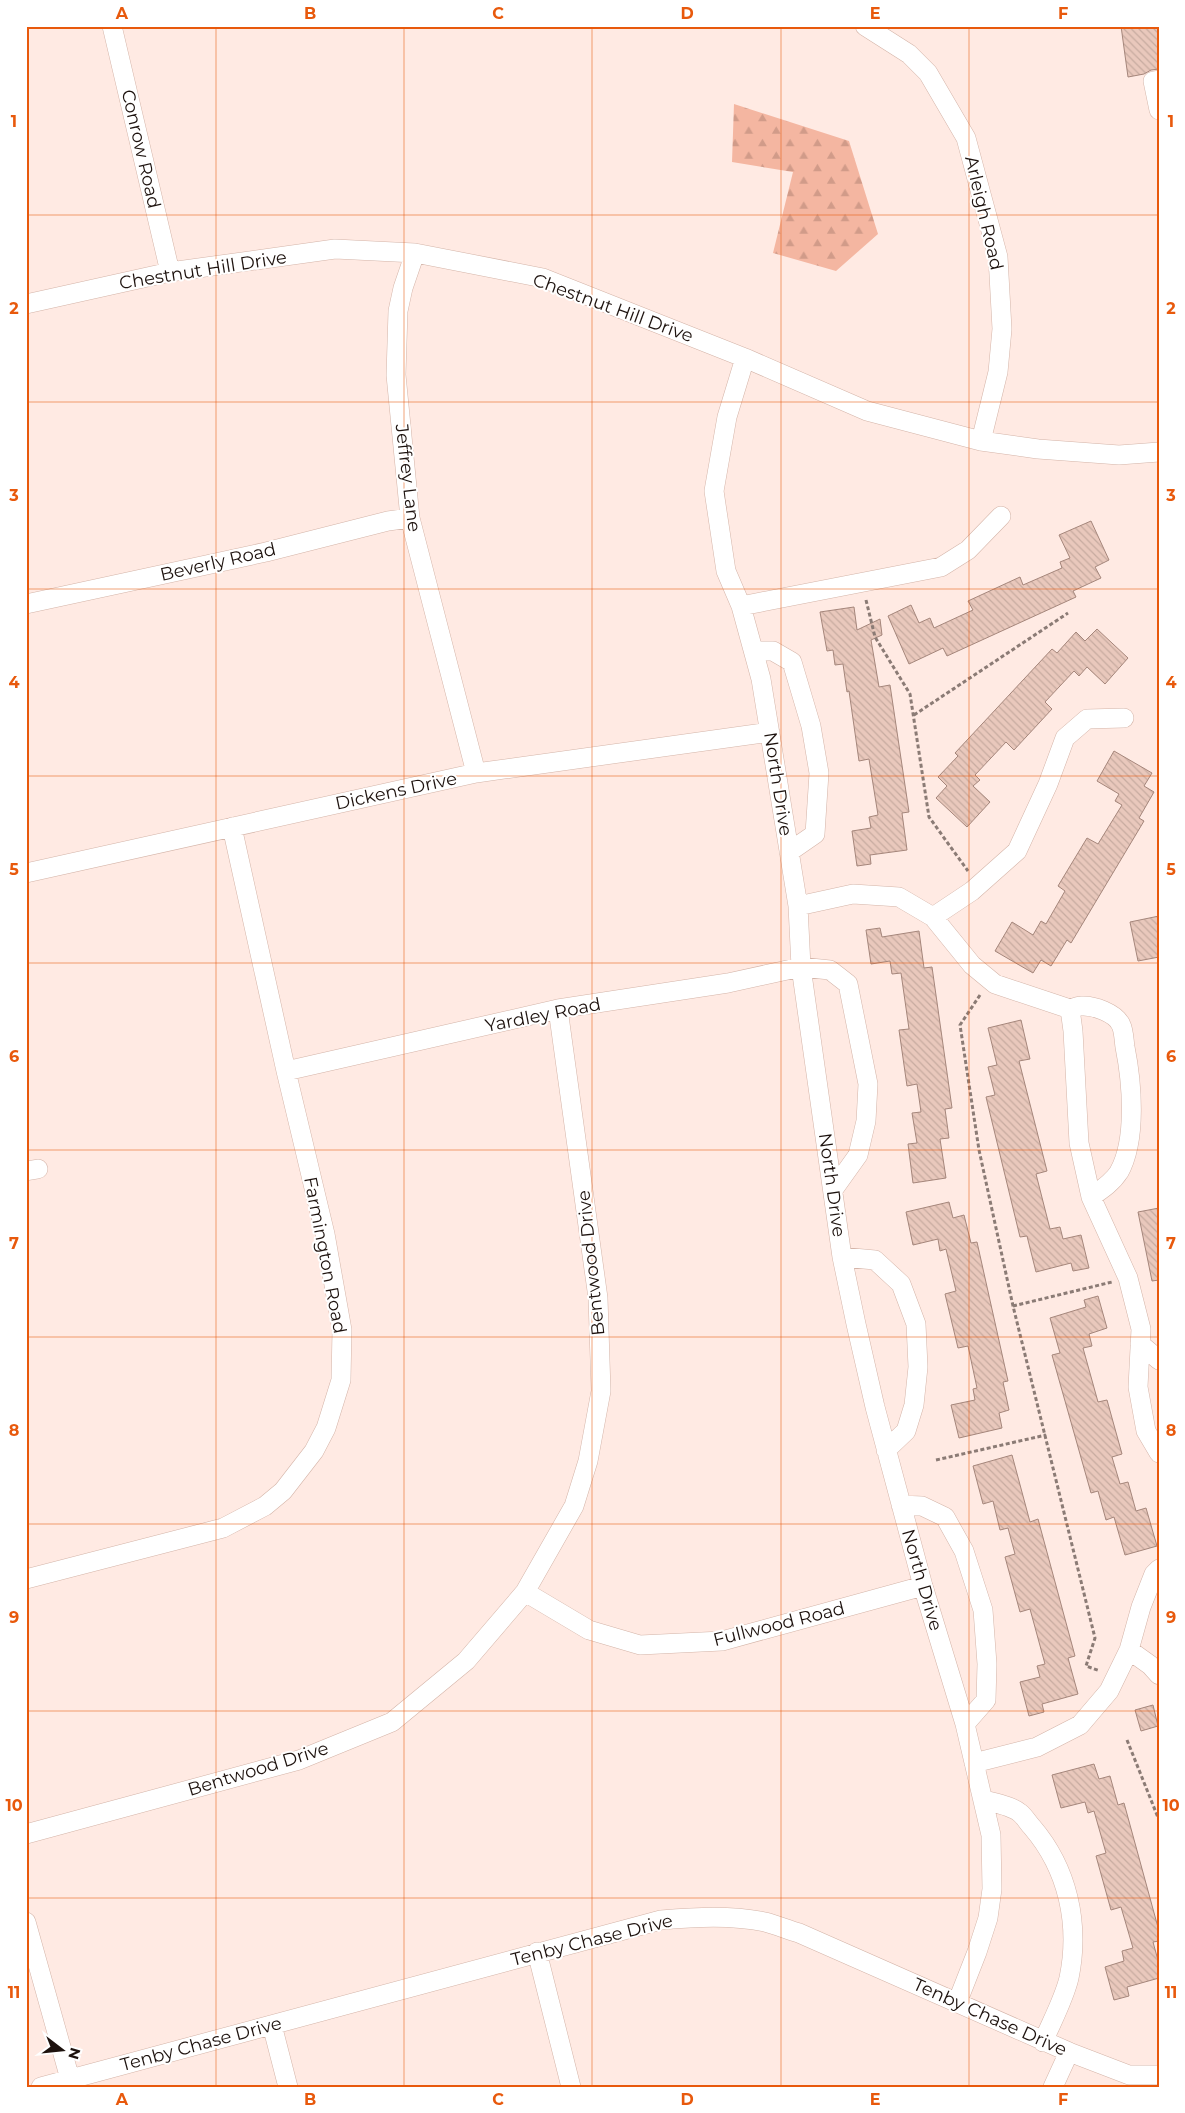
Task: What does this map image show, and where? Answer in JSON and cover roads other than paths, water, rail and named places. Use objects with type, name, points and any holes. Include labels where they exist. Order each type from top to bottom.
[{"type":"street","name":"Conrow Road","points":[[112,26],[170,272]]},
{"type":"street","name":"Arleigh Road","points":[[865,26],[909,54],[928,73],[966,138],[998,257],[1002,329],[998,372],[982,441]]},
{"type":"street","points":[[1159,80],[1153,81],[1159,110]]},
{"type":"street","name":"Chestnut Hill Drive","points":[[26,304],[170,272],[334,249],[415,253],[543,278],[745,358],[867,411],[982,441],[1038,450],[1110,454],[1159,452]]},
{"type":"street","name":"Jeffrey Lane","points":[[415,253],[398,311],[396,375],[410,518],[476,774]]},
{"type":"street","name":"North Drive","points":[[745,358],[727,417],[714,490],[726,571],[741,606],[754,651],[770,732],[798,906],[801,967],[842,1257],[872,1397],[923,1586],[965,1724],[991,1834],[993,1862],[988,1918],[957,2003]]},
{"type":"street","points":[[741,606],[941,567],[968,550],[1000,516]]},
{"type":"street","name":"Beverly Road","points":[[26,604],[266,552],[388,521],[410,518]]},
{"type":"street","points":[[754,651],[773,651],[792,662],[812,726],[818,773],[815,834],[789,852]]},
{"type":"street","points":[[932,917],[979,886],[1017,850],[1048,784],[1066,738],[1087,719],[1124,718]]},
{"type":"street","name":"Dickens Drive","points":[[26,873],[476,774],[770,732]]},
{"type":"street","name":"Farmington Road","points":[[26,1579],[223,1528],[265,1506],[283,1491],[314,1452],[326,1428],[341,1380],[342,1330],[324,1234],[232,827]]},
{"type":"street","points":[[798,906],[853,894],[899,897],[932,917],[972,965],[995,984],[1070,1009],[1081,1006],[1094,1008],[1113,1015],[1121,1024],[1130,1072],[1132,1110],[1127,1146],[1120,1170],[1112,1181],[1091,1198]]},
{"type":"street","name":"Yardley Road","points":[[286,1071],[558,1010],[728,983],[801,967],[830,970],[848,984],[868,1084],[866,1121],[858,1155],[832,1190]]},
{"type":"street","points":[[1070,1009],[1073,1031],[1079,1142],[1091,1198],[1128,1278],[1141,1328],[1138,1387],[1146,1430],[1159,1453]]},
{"type":"street","name":"Bentwood Drive","points":[[26,1834],[299,1760],[392,1722],[466,1661],[526,1592],[574,1506],[588,1461],[601,1391],[598,1298],[558,1010]]},
{"type":"street","points":[[842,1257],[875,1260],[901,1284],[916,1324],[918,1367],[914,1405],[906,1430],[886,1450]]},
{"type":"street","points":[[1140,1344],[1159,1360]]},
{"type":"street","points":[[901,1505],[922,1506],[945,1517],[964,1551],[984,1610],[988,1664],[986,1700],[965,1724]]},
{"type":"street","points":[[974,1763],[1037,1747],[1080,1725],[1110,1691],[1129,1650],[1141,1607],[1154,1574],[1159,1569]]},
{"type":"street","name":"Fullwood Road","points":[[526,1592],[590,1630],[640,1645],[722,1641],[923,1586]]},
{"type":"street","points":[[1129,1650],[1156,1669]]},
{"type":"street","points":[[984,1800],[1019,1812],[1045,1842],[1059,1871],[1070,1901],[1073,1922],[1073,1944],[1069,1979],[1044,2042]]},
{"type":"street","name":"Tenby Chase Drive","points":[[41,2087],[537,1952],[661,1920],[696,1916],[767,1922],[799,1933],[1069,2052],[1129,2075],[1159,2075]]},
{"type":"street","points":[[26,1922],[70,2079]]},
{"type":"street","points":[[537,1952],[571,2087]]},
{"type":"street","points":[[272,2025],[288,2087]]},
{"type":"street","points":[[1053,2087],[1069,2052]]}]
